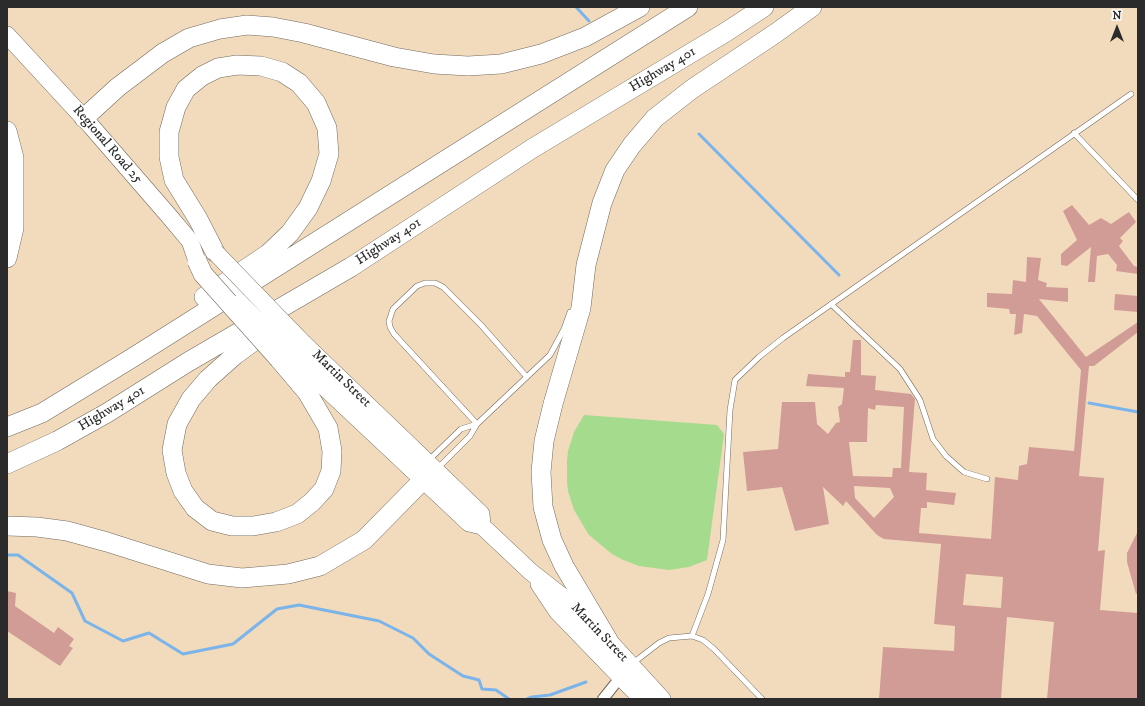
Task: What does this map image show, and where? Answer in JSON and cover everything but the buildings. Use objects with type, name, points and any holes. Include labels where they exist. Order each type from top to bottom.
[{"type":"highway","points":[[84,118],[118,87],[163,53],[189,38],[220,29],[247,26],[273,27],[434,64],[468,66],[500,64],[541,54],[585,37],[640,7]]},
{"type":"highway","points":[[7,427],[42,413],[363,213],[688,7]]},
{"type":"highway","name":"Highway 401","points":[[7,464],[57,441],[107,413],[188,362],[351,267],[533,148],[726,32],[764,7]]},
{"type":"highway","points":[[608,640],[564,566],[552,540],[543,507],[541,472],[544,441],[553,404],[581,308],[586,265],[602,202],[615,170],[632,145],[655,118],[692,89],[812,7]]},
{"type":"highway","points":[[156,342],[192,305],[268,254],[290,233],[308,208],[321,181],[329,154],[327,128],[316,103],[299,83],[282,72],[261,66],[236,65],[218,68],[202,76],[186,90],[176,107],[169,132],[169,157],[174,180],[198,219],[215,252]]},
{"type":"highway","points":[[7,131],[14,158],[14,228],[7,258]]},
{"type":"highway","points":[[197,261],[203,274],[290,351],[307,392],[328,428],[332,451],[331,471],[324,489],[312,502],[297,514],[276,522],[253,526],[232,526],[212,521],[195,508],[183,491],[176,473],[172,450],[177,424],[190,399],[208,379],[235,355],[351,267]]},
{"type":"highway","points":[[7,526],[37,527],[67,531],[208,574],[242,578],[288,574],[320,566],[364,540],[425,471]]},
{"type":"main road","name":"Regional Road 25","points":[[7,35],[84,118],[190,241],[197,261]]},
{"type":"main road","name":"Martin Street","points":[[190,241],[215,252],[290,351],[321,384],[425,471],[469,523],[482,526],[531,572],[568,601],[608,640],[642,699]]},
{"type":"main road","name":"Martin Street","points":[[531,572],[557,611],[626,671],[662,699]]},
{"type":"street","points":[[603,699],[626,671]]},
{"type":"lane","points":[[692,636],[708,594],[723,540],[730,410],[735,380],[759,357],[783,338],[1131,94]]},
{"type":"lane","points":[[1074,133],[1138,200]]},
{"type":"lane","points":[[576,296],[586,265]]},
{"type":"lane","points":[[477,424],[394,334],[390,327],[389,321],[393,309],[418,286],[425,283],[435,283],[449,292],[481,325],[526,376]]},
{"type":"lane","points":[[831,304],[900,369],[920,400],[933,439],[946,456],[964,472],[987,479]]},
{"type":"lane","points":[[425,471],[470,436],[477,424],[526,376],[550,355],[564,329],[571,310]]},
{"type":"lane","points":[[425,471],[461,429],[477,424]]},
{"type":"lane","points":[[626,671],[653,647],[669,638],[692,636],[703,640],[714,649],[762,699]]},
{"type":"green space","points":[[584,415],[717,425],[724,434],[707,560],[689,567],[669,570],[639,566],[612,554],[589,535],[574,510],[568,491],[567,481],[568,451],[574,432]]},
{"type":"waterway","points":[[576,7],[589,21]]},
{"type":"waterway","points":[[699,134],[839,275]]},
{"type":"waterway","points":[[1089,403],[1138,412]]},
{"type":"waterway","points":[[7,555],[18,555],[72,593],[85,621],[123,641],[149,633],[183,654],[233,644],[277,609],[299,605],[379,621],[413,638],[429,654],[463,676],[479,680],[482,689],[496,690],[509,699]]},
{"type":"waterway","points":[[527,699],[550,695],[586,682]]}]
